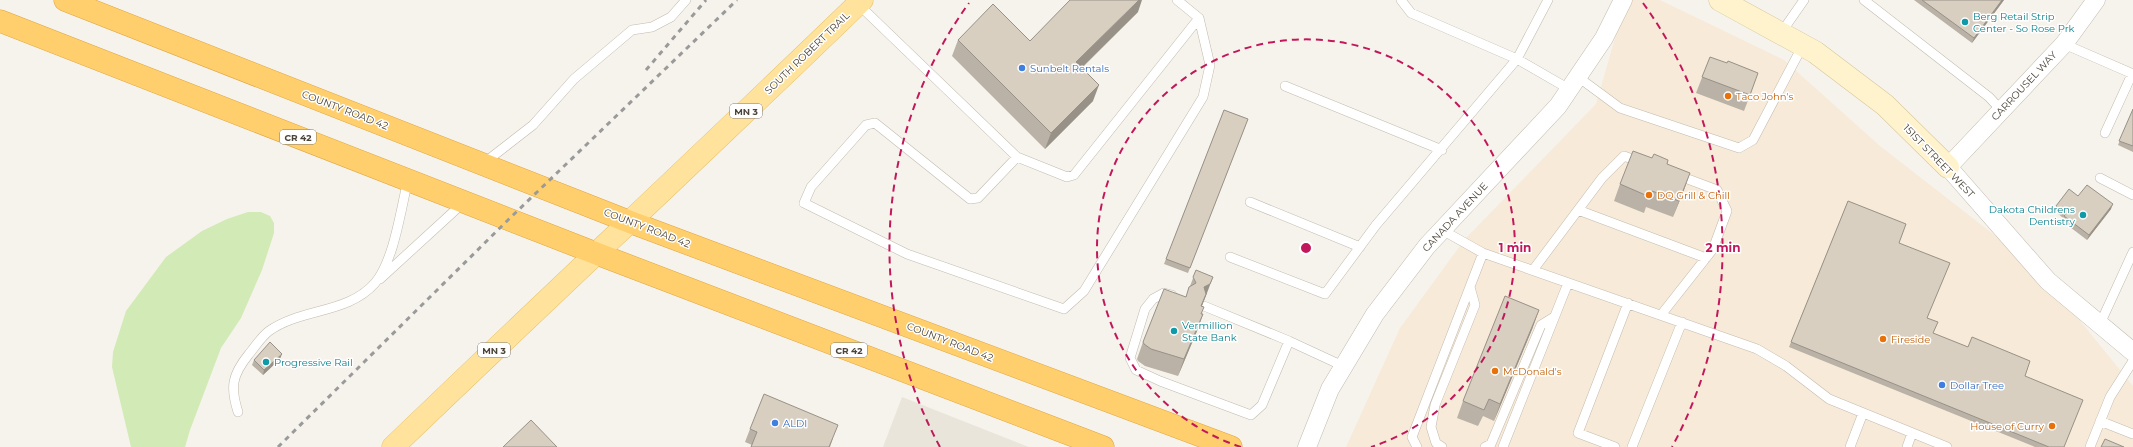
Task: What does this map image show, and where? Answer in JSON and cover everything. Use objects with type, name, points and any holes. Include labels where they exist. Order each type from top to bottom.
[{"type":"highway","name":"COUNTY ROAD 42","points":[[65,0],[630,222],[1232,447]]},
{"type":"highway","name":"CR 42","points":[[0,21],[595,253],[1103,447]]},
{"type":"main road","name":"SOUTH ROBERT TRAIL","points":[[630,222],[651,204],[860,2]]},
{"type":"main road","name":"MN 3","points":[[393,447],[595,253],[630,222]]},
{"type":"street","name":"CANADA AVENUE","points":[[1307,447],[1330,389],[1375,314],[1427,246],[1558,106],[1604,38],[1623,0]]},
{"type":"street","name":"151ST STREET WEST","points":[[1720,0],[1781,32],[1815,52],[1885,106],[1948,167],[2048,281],[2133,352]]},
{"type":"street","name":"CARROUSEL WAY","points":[[1948,167],[2064,44],[2096,0]]},
{"type":"lane","points":[[483,164],[533,125],[574,79],[632,30],[652,26],[671,17],[686,0]]},
{"type":"lane","points":[[1017,157],[990,182],[978,198],[970,199],[875,124],[866,125],[811,187],[804,203],[907,254],[1064,309],[1084,291],[1204,97],[1210,66],[1199,18],[1177,0]]},
{"type":"lane","points":[[1401,0],[1411,13],[1573,83],[1620,108],[1739,148],[1753,140],[1803,45]]},
{"type":"lane","points":[[1230,257],[1325,294],[1376,225],[1442,150],[1518,59],[1548,0]]},
{"type":"lane","points":[[1781,32],[1804,0]]},
{"type":"lane","points":[[1864,0],[1989,97],[2001,110]]},
{"type":"lane","points":[[860,2],[1017,157],[1067,177],[1074,174],[1199,18]]},
{"type":"lane","points":[[2064,44],[2133,74],[2104,133]]},
{"type":"lane","points":[[1285,86],[1442,150]]},
{"type":"lane","points":[[1533,270],[1602,178],[1624,156],[1653,166]]},
{"type":"lane","points":[[1661,315],[1713,249],[1727,211],[1717,190],[1667,172]]},
{"type":"lane","points":[[2100,178],[2133,195]]},
{"type":"lane","points":[[376,282],[392,246],[408,180]]},
{"type":"lane","points":[[238,412],[233,389],[234,374],[268,331],[293,319],[329,309],[357,298],[464,202]]},
{"type":"lane","points":[[1250,202],[1360,247]]},
{"type":"lane","points":[[1578,210],[1706,258]]},
{"type":"lane","points":[[1442,230],[1483,253],[1757,348],[1786,366],[1828,400],[1947,447]]},
{"type":"lane","points":[[2100,324],[2133,252]]},
{"type":"lane","points":[[1417,447],[1412,437],[1483,253]]},
{"type":"lane","points":[[1503,447],[1568,283]]},
{"type":"lane","points":[[1442,447],[1436,443],[1431,427],[1435,405],[1475,305],[1470,287]]},
{"type":"lane","points":[[1180,297],[1164,293],[1153,299],[1145,309],[1130,358],[1136,370],[1160,381],[1251,415],[1262,405],[1290,341]]},
{"type":"lane","points":[[1615,447],[1578,433],[1628,303]]},
{"type":"lane","points":[[1204,306],[1290,341],[1343,366]]},
{"type":"lane","points":[[1485,447],[1491,444],[1541,325],[1554,317]]},
{"type":"lane","points":[[1632,447],[1682,322]]},
{"type":"lane","points":[[2090,447],[2110,397],[2133,361]]},
{"type":"lane","points":[[1850,447],[1863,413]]},
{"type":"lane","points":[[2100,421],[2133,434]]},
{"type":"lane","points":[[1907,447],[1912,433]]},
{"type":"shaded area","points":[[1626,0],[1660,0],[1784,60],[1880,146],[2038,269],[2133,386],[2133,447],[1346,447],[1400,328],[1465,239],[1596,104]]},
{"type":"shaded area","points":[[902,397],[1029,447],[883,447]]},
{"type":"green space","points":[[248,212],[261,212],[270,216],[274,223],[274,233],[262,270],[241,318],[221,348],[185,447],[131,447],[112,367],[113,352],[126,311],[166,257],[202,231],[227,219]]},
{"type":"building","name":"Sunbelt Rentals","points":[[1070,0],[1139,0],[1076,62],[1099,85],[1051,133],[958,40],[993,4],[1030,41]]},
{"type":"building","name":"Berg Retail Strip Center - So Rose Prk","points":[[1922,0],[2002,0],[1974,38]]},
{"type":"building","points":[[1710,57],[1727,63],[1728,61],[1758,73],[1750,95],[1702,77]]},
{"type":"building","points":[[2133,109],[2133,146],[2119,141]]},
{"type":"building","points":[[1224,110],[1248,119],[1190,268],[1166,259]]},
{"type":"building","points":[[1633,151],[1652,158],[1654,154],[1668,160],[1667,164],[1690,173],[1679,201],[1652,191],[1650,197],[1620,184]]},
{"type":"building","name":"Dakota Childrens Dentistry","points":[[2087,185],[2113,204],[2089,235],[2064,216],[2066,214],[2056,206],[2069,189],[2078,196]]},
{"type":"building","points":[[1848,201],[1906,224],[1899,243],[1950,263],[1927,318],[1938,322],[1933,333],[1968,347],[1972,337],[2030,361],[2025,376],[2083,400],[2064,447],[2049,447],[1791,342]]},
{"type":"building","name":"Vermillion State Bank","points":[[1196,270],[1213,277],[1210,284],[1204,287],[1206,294],[1201,306],[1204,307],[1201,314],[1203,314],[1184,359],[1151,349],[1143,342],[1164,289],[1186,297],[1189,287],[1196,283],[1193,277]]},
{"type":"building","name":"McDonald's","points":[[1505,296],[1539,310],[1500,404],[1489,399],[1484,410],[1463,401]]},
{"type":"building","points":[[270,342],[282,354],[264,370],[254,360]]},
{"type":"building","name":"ALDI","points":[[764,394],[838,425],[829,447],[751,447],[757,432],[750,429]]},
{"type":"building","points":[[531,420],[557,447],[503,447]]},
{"type":"building","points":[[2105,439],[2124,447],[2101,447]]},
{"type":"railway","points":[[646,70],[706,0]]},
{"type":"railway","points":[[278,447],[509,219],[737,0]]},
{"type":"place","name":"Berg Retail Strip Center - So Rose Prk","points":[[1965,22]]},
{"type":"place","name":"Sunbelt Rentals","points":[[1022,68]]},
{"type":"place","name":"Taco John's","points":[[1728,96]]},
{"type":"place","name":"DQ Grill & Chill","points":[[1649,195]]},
{"type":"place","name":"Dakota Childrens Dentistry","points":[[2083,215]]},
{"type":"place","name":"Vermillion State Bank","points":[[1174,331]]},
{"type":"place","name":"Fireside","points":[[1883,339]]},
{"type":"place","name":"Progressive Rail","points":[[266,362]]},
{"type":"place","name":"McDonald's","points":[[1495,371]]},
{"type":"place","name":"Dollar Tree","points":[[1942,385]]},
{"type":"place","name":"ALDI","points":[[775,423]]},
{"type":"place","name":"House of Curry","points":[[2052,426]]}]
